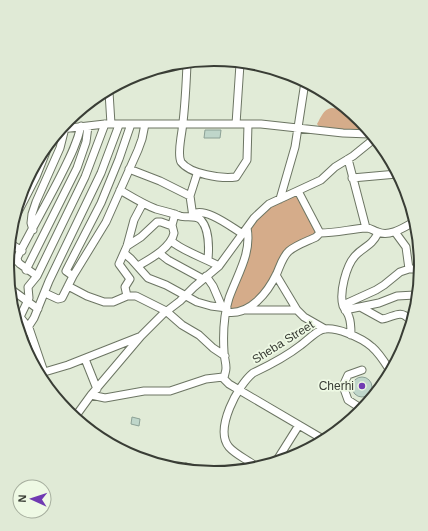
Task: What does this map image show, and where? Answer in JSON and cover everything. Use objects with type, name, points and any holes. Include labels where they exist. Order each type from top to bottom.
[{"type":"street","points":[[187,67],[183,125],[180,144],[181,161],[197,174],[236,177],[246,160],[248,124]]},
{"type":"street","points":[[236,124],[240,67]]},
{"type":"street","points":[[280,199],[295,147],[304,87]]},
{"type":"street","points":[[26,333],[101,173],[111,124],[109,95]]},
{"type":"street","points":[[69,128],[111,124],[248,124],[364,134]]},
{"type":"street","points":[[20,313],[30,298],[28,287],[36,276],[111,124]]},
{"type":"street","points":[[73,276],[66,271],[101,203],[119,159],[131,124]]},
{"type":"street","points":[[45,293],[60,299],[106,222],[142,139],[145,124]]},
{"type":"street","points":[[36,276],[26,270],[18,262],[17,258],[39,219],[84,126]]},
{"type":"street","points":[[26,270],[76,168],[86,142],[84,126]]},
{"type":"street","points":[[33,230],[31,219],[36,202],[60,148],[62,136]]},
{"type":"street","points":[[78,412],[91,395],[141,336],[166,311],[180,301],[219,266],[263,208],[321,180],[335,167],[371,142]]},
{"type":"street","points":[[348,159],[366,228]]},
{"type":"street","points":[[129,169],[160,181],[190,196]]},
{"type":"street","points":[[193,216],[190,196],[197,174]]},
{"type":"street","points":[[352,178],[392,174]]},
{"type":"street","points":[[120,190],[155,208],[184,217],[193,216],[199,218],[204,227],[208,259]]},
{"type":"street","points":[[298,191],[320,234]]},
{"type":"street","points":[[26,197],[36,202]]},
{"type":"street","points":[[127,296],[125,287],[130,279],[119,264],[126,250],[132,226],[143,203]]},
{"type":"street","points":[[193,216],[196,212],[205,213],[245,231]]},
{"type":"street","points":[[138,266],[159,253],[171,241],[174,233],[172,226],[176,214]]},
{"type":"street","points":[[39,219],[48,225]]},
{"type":"street","points":[[126,250],[157,222],[172,226]]},
{"type":"street","points":[[245,310],[262,298],[288,251],[320,234],[366,228],[373,229],[378,233],[395,232],[410,224]]},
{"type":"street","points":[[223,377],[226,369],[224,356],[225,309],[244,261],[248,243],[245,231]]},
{"type":"street","points":[[395,232],[406,247],[409,269]]},
{"type":"street","points":[[351,335],[350,317],[344,308],[342,294],[346,272],[355,256],[368,247],[378,233]]},
{"type":"street","points":[[171,241],[181,248],[208,259],[219,266]]},
{"type":"street","points":[[15,246],[22,251]]},
{"type":"street","points":[[126,250],[148,278],[166,285],[197,302],[225,309],[232,313],[245,310],[297,310]]},
{"type":"street","points":[[159,253],[168,260],[204,278],[213,286],[225,309]]},
{"type":"street","points":[[344,308],[384,285],[400,272],[414,269]]},
{"type":"street","points":[[276,275],[297,310],[304,317],[325,329]]},
{"type":"street","points":[[68,286],[87,296],[104,302],[113,302],[127,296],[136,296],[166,311],[182,325],[199,335],[224,356]]},
{"type":"street","points":[[16,293],[38,309]]},
{"type":"street","points":[[344,308],[362,308],[397,296],[412,295]]},
{"type":"street","points":[[362,308],[382,319],[396,314],[403,314],[407,317]]},
{"type":"street","points":[[22,319],[29,328],[39,361]]},
{"type":"street","name":"Sheba Street","points":[[240,389],[247,378],[301,346],[319,331],[325,329],[333,329],[351,335],[372,347],[387,366]]},
{"type":"street","points":[[45,371],[85,359],[141,336]]},
{"type":"street","points":[[85,359],[97,389]]},
{"type":"street","points":[[356,406],[348,400],[343,386],[348,375],[362,370]]},
{"type":"street","points":[[223,377],[229,384],[240,389],[318,436]]},
{"type":"street","points":[[91,395],[105,398],[144,391],[170,391],[206,379],[223,377]]},
{"type":"street","points":[[240,389],[228,411],[224,426],[224,438],[228,446],[250,462]]},
{"type":"street","points":[[281,454],[299,425]]},
{"type":"shaded area","points":[[338,108],[360,129],[321,129],[317,124],[321,116],[328,109]]},
{"type":"shaded area","points":[[297,194],[304,211],[315,229],[316,234],[285,250],[272,278],[257,298],[243,307],[230,311],[230,295],[244,259],[252,221],[266,206]]},
{"type":"building","points":[[205,130],[221,130],[220,138],[204,138]]},
{"type":"building","name":"Cherhi","points":[[358,378],[366,378],[371,383],[372,389],[365,396],[358,396],[353,391],[353,383]]},
{"type":"building","points":[[132,417],[140,419],[139,426],[131,424]]},
{"type":"place","name":"Cherhi","points":[[362,386]]}]
